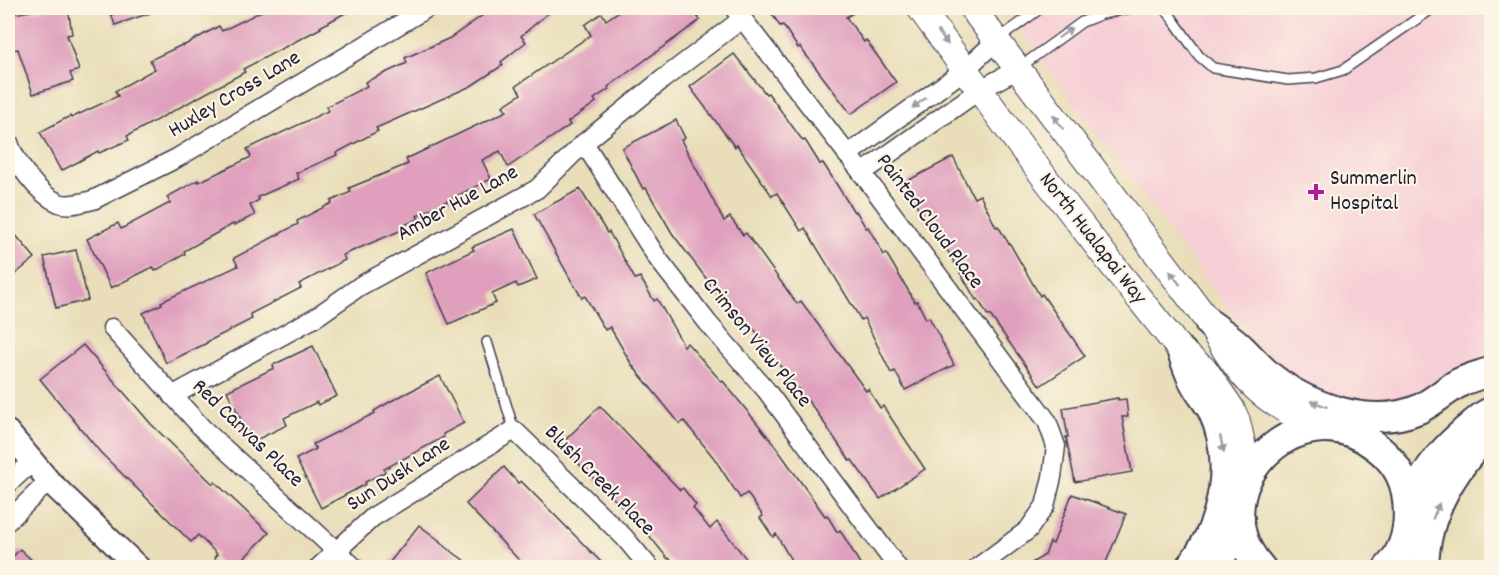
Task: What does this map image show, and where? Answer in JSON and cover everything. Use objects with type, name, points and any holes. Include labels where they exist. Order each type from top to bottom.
[{"type":"main road","name":"North Hualapai Way","points":[[920,8],[1022,148],[1095,243],[1182,352],[1204,370],[1231,408],[1237,421],[1249,474]]},
{"type":"main road","name":"North Hualapai Way","points":[[972,8],[1210,324],[1227,355],[1252,385],[1277,406],[1322,429]]},
{"type":"main road","points":[[1210,324],[1290,391],[1348,413],[1382,416],[1417,410],[1439,398],[1459,383],[1491,371]]},
{"type":"main road","points":[[1182,352],[1192,380],[1212,410],[1222,439],[1225,469],[1222,494],[1214,525],[1189,567]]},
{"type":"main road","points":[[1356,434],[1413,430],[1430,423],[1469,395],[1491,371]]},
{"type":"main road","points":[[1399,560],[1408,512],[1433,462],[1447,446],[1484,414],[1491,411]]},
{"type":"main road","points":[[1214,567],[1231,540],[1240,519],[1243,488],[1249,474],[1257,461],[1281,440],[1295,434],[1322,429],[1341,430],[1356,434],[1382,451],[1392,463],[1406,490],[1408,512]]},
{"type":"main road","points":[[1424,567],[1428,535],[1436,509],[1458,469],[1491,430]]},
{"type":"main road","points":[[1240,519],[1248,549],[1261,567]]},
{"type":"street","name":"Huxley Cross Lane","points":[[8,140],[11,149],[33,184],[60,204],[93,200],[177,158],[427,8]]},
{"type":"street","name":"Amber Hue Lane","points":[[172,396],[316,317],[360,286],[537,189],[584,143],[738,13]]},
{"type":"street","name":"Painted Cloud Place","points":[[738,13],[848,154],[1047,421],[1056,446],[1045,506],[1028,530],[977,567]]},
{"type":"street","points":[[862,173],[973,79],[997,40]]},
{"type":"street","points":[[848,154],[973,79],[1018,69]]},
{"type":"street","name":"Crimson View Place","points":[[584,143],[658,259],[766,390],[898,567]]},
{"type":"street","name":"Red Canvas Place","points":[[112,328],[203,429],[355,567]]},
{"type":"street","name":"Sun Dusk Lane","points":[[318,567],[334,550],[373,517],[514,430]]},
{"type":"street","name":"Blush Creek Place","points":[[514,430],[624,537],[650,567]]},
{"type":"street","points":[[8,432],[49,481],[139,567]]},
{"type":"street","points":[[8,484],[32,462]]},
{"type":"street","points":[[8,521],[49,481]]},
{"type":"lane","points":[[997,40],[1041,8]]},
{"type":"lane","points":[[1018,69],[1082,22],[1102,14],[1131,8]]},
{"type":"lane","points":[[1165,8],[1199,56],[1213,68],[1288,80],[1316,78],[1343,70],[1433,8]]},
{"type":"lane","points":[[487,342],[514,430]]},
{"type":"shaded area","name":"Summerlin Hospital","points":[[1003,8],[1491,8],[1491,350],[1449,383],[1390,405],[1339,401],[1293,380],[1256,346]]},
{"type":"building","points":[[48,8],[68,8],[72,34],[67,35],[79,70],[70,73],[73,81],[33,94],[18,49],[12,50],[8,15]]},
{"type":"building","points":[[109,8],[159,8],[159,10],[115,25]]},
{"type":"building","points":[[268,8],[354,8],[243,69],[245,72],[127,136],[129,140],[99,153],[98,151],[61,171],[40,132],[70,116],[71,118],[118,96],[115,91],[155,69],[150,60],[183,46],[219,26],[222,31]]},
{"type":"building","points":[[476,8],[554,8],[521,36],[526,42],[501,62],[503,65],[471,86],[376,128],[378,131],[336,153],[337,155],[296,173],[299,179],[258,197],[259,200],[250,205],[255,215],[233,224],[184,251],[185,254],[155,271],[153,267],[111,288],[87,239],[118,223],[121,229],[170,203],[167,197],[198,180],[199,182],[251,157],[247,149],[328,111],[326,107],[367,86],[365,82],[407,63],[405,58],[450,38],[483,15]]},
{"type":"building","points":[[624,8],[691,8],[700,20],[608,87],[609,89],[594,99],[596,102],[568,122],[570,125],[508,167],[500,151],[482,160],[491,179],[417,216],[419,219],[400,227],[402,230],[343,255],[345,260],[299,284],[301,288],[250,314],[252,319],[166,363],[143,313],[162,304],[161,302],[238,266],[234,258],[298,224],[297,221],[332,203],[331,201],[351,192],[349,188],[408,164],[406,159],[507,111],[503,106],[521,94],[516,86],[591,35],[585,25],[602,13],[606,20]]},
{"type":"building","points":[[768,8],[862,8],[846,17],[864,42],[866,40],[896,82],[851,114]]},
{"type":"building","points":[[734,54],[766,94],[768,93],[803,141],[805,140],[820,164],[823,163],[854,212],[856,211],[866,228],[868,227],[884,255],[886,253],[926,319],[929,317],[954,365],[905,390],[895,371],[891,373],[864,318],[861,320],[805,228],[801,231],[777,193],[772,196],[737,145],[735,147],[690,87]]},
{"type":"building","points":[[676,120],[685,138],[681,140],[724,221],[730,217],[743,235],[746,233],[797,304],[801,301],[866,391],[868,389],[880,408],[883,406],[925,469],[880,499],[749,322],[743,327],[672,233],[646,188],[643,189],[622,148]]},
{"type":"building","points":[[953,157],[974,198],[980,195],[996,227],[998,226],[1010,244],[1040,296],[1042,294],[1085,356],[1040,386],[990,315],[988,316],[978,299],[976,300],[931,222],[927,225],[905,182]]},
{"type":"building","points":[[580,189],[607,233],[609,232],[635,279],[640,277],[654,301],[657,299],[684,346],[687,343],[723,381],[773,443],[825,516],[827,515],[837,532],[840,530],[862,567],[795,567],[776,534],[773,537],[760,518],[763,516],[747,493],[740,498],[714,458],[684,421],[680,424],[632,365],[610,327],[605,330],[585,296],[582,298],[534,214]]},
{"type":"building","points":[[8,226],[35,258],[8,280]]},
{"type":"building","points":[[514,229],[537,279],[518,287],[516,283],[492,294],[496,303],[449,324],[426,273],[474,250],[472,247]]},
{"type":"building","points":[[76,250],[88,300],[56,308],[44,257]]},
{"type":"building","points":[[83,345],[151,424],[213,484],[215,482],[269,533],[235,567],[224,567],[214,558],[217,554],[198,535],[191,542],[100,452],[40,379]]},
{"type":"building","points":[[313,346],[337,396],[318,405],[317,402],[284,418],[287,425],[252,442],[227,391]]},
{"type":"building","points":[[440,376],[464,423],[443,434],[444,437],[384,469],[385,472],[365,482],[366,484],[321,508],[296,459],[316,449],[313,444],[375,413],[374,411],[393,400]]},
{"type":"building","points":[[1118,398],[1118,400],[1126,399],[1128,417],[1122,417],[1132,472],[1075,482],[1063,408]]},
{"type":"building","points":[[600,406],[680,490],[683,488],[696,505],[693,508],[710,529],[717,522],[748,561],[739,567],[677,567],[668,559],[631,513],[560,445]]},
{"type":"building","points":[[504,467],[518,483],[521,481],[606,567],[527,567],[518,559],[466,504]]},
{"type":"building","points":[[1072,494],[1126,514],[1104,567],[1025,567],[1045,555],[1050,542],[1053,544]]},
{"type":"building","points":[[419,525],[439,542],[473,567],[386,567]]},
{"type":"building","points":[[20,549],[39,567],[8,567],[8,562]]},
{"type":"place","name":"Summerlin Hospital","points":[[1316,192]]}]
